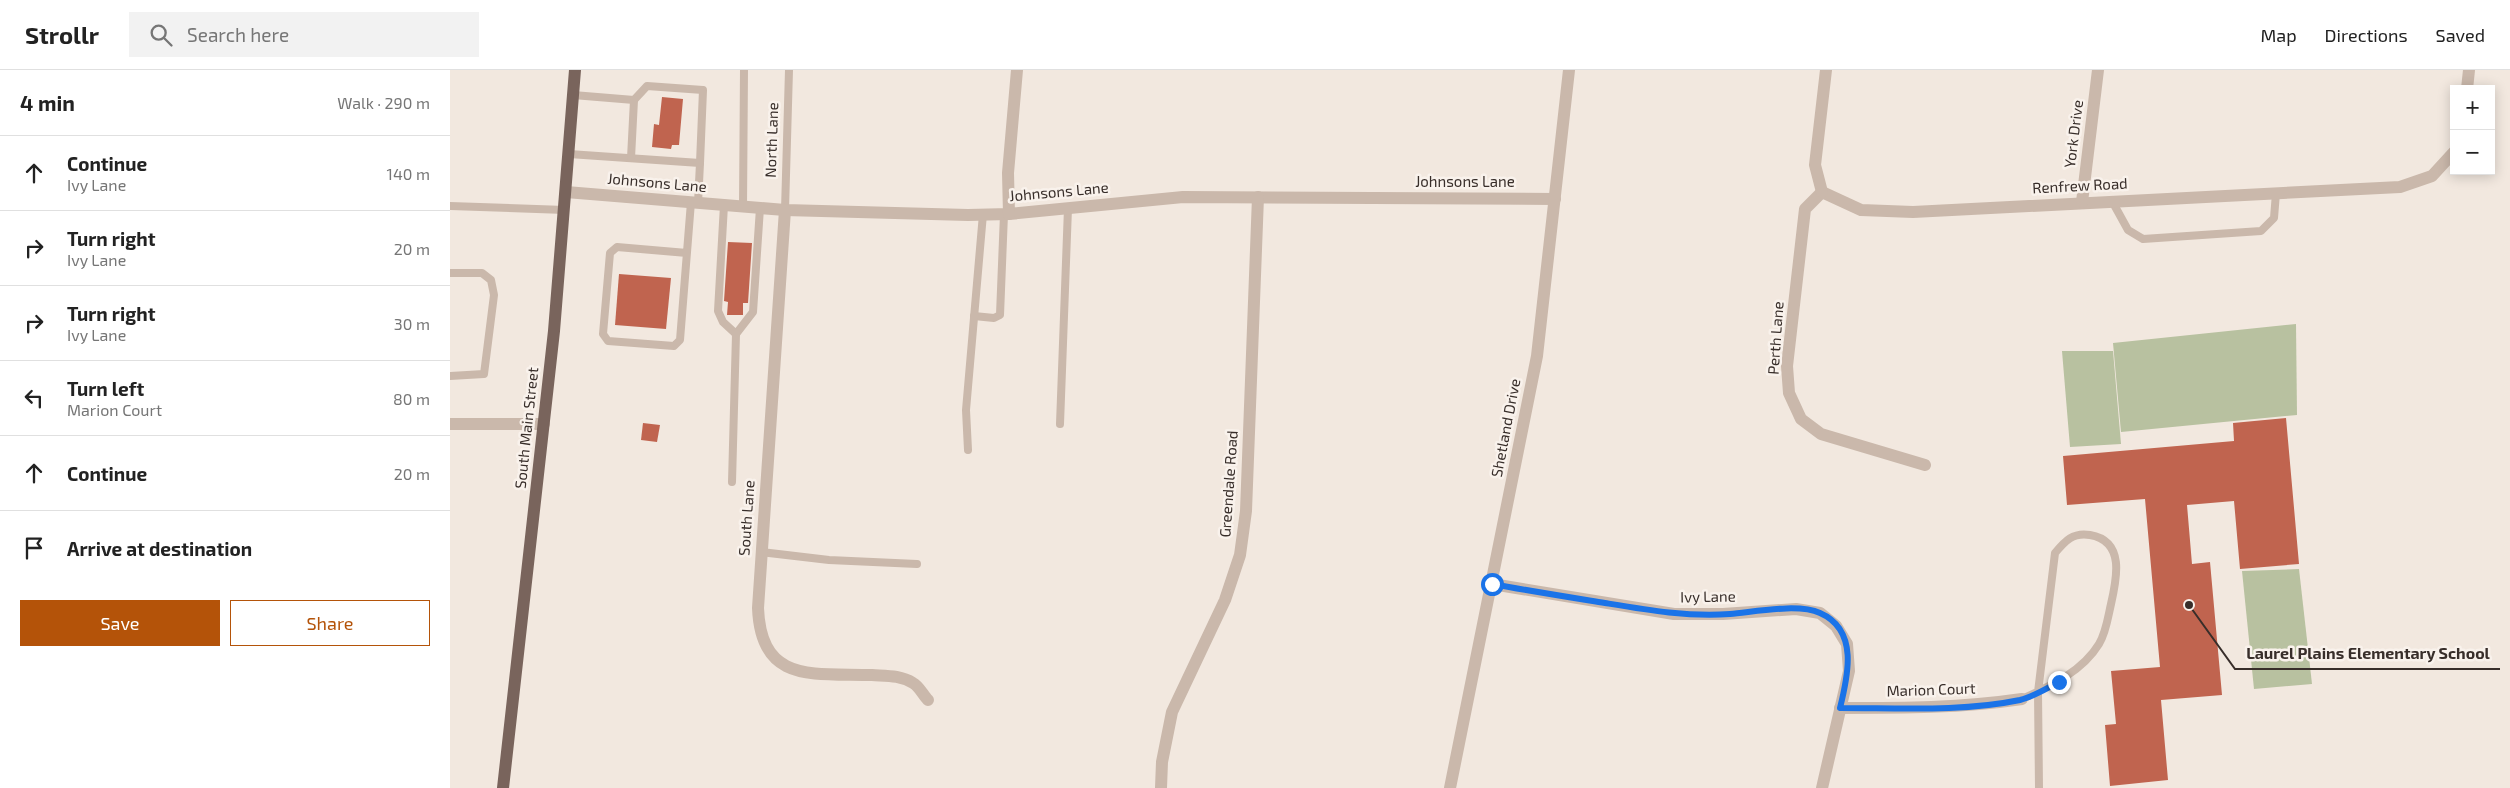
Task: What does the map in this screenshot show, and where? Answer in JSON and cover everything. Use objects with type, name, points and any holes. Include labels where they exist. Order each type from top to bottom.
[{"type":"main road","name":"South Main Street","points":[[503,788],[544,424],[565,210],[575,70]]},
{"type":"street","points":[[1007,214],[1008,174],[1017,70]]},
{"type":"street","name":"Shetland Drive","points":[[1450,788],[1537,356],[1570,70]]},
{"type":"street","points":[[1822,192],[1815,165],[1826,70]]},
{"type":"street","name":"York Drive","points":[[2082,202],[2098,70]]},
{"type":"street","points":[[2467,85],[2469,70]]},
{"type":"street","name":"Renfrew Road","points":[[1822,192],[1861,210],[1904,212],[2400,187],[2432,176],[2450,156]]},
{"type":"street","name":"Johnsons Lane","points":[[566,192],[784,210],[983,214],[1007,214],[1183,197],[1555,199]]},
{"type":"street","name":"Perth Lane","points":[[1822,192],[1805,210],[1787,366],[1789,393],[1801,418],[1821,434],[1925,465]]},
{"type":"street","name":"Greendale Road","points":[[1161,788],[1162,762],[1172,712],[1225,600],[1240,555],[1246,511],[1258,197]]},
{"type":"street","name":"South Lane","points":[[784,210],[761,552],[758,628],[768,651],[784,667],[805,673],[895,676],[914,683],[928,700]]},
{"type":"street","points":[[450,424],[544,424]]},
{"type":"street","name":"Ivy Lane","points":[[1492,584],[1674,614],[1723,614],[1796,609],[1820,613],[1836,626],[1847,644],[1849,671],[1822,788]]},
{"type":"street","name":"Marion Court","points":[[1840,708],[1925,709],[1976,706],[2022,699]]},
{"type":"lane","points":[[743,207],[744,70]]},
{"type":"lane","name":"North Lane","points":[[784,210],[789,70]]},
{"type":"lane","points":[[631,158],[634,100],[647,86],[702,90],[700,163],[687,253],[680,340],[674,346],[608,341],[603,334],[610,253],[617,247],[687,253]]},
{"type":"lane","points":[[573,95],[634,100]]},
{"type":"lane","points":[[569,154],[700,163]]},
{"type":"lane","points":[[2112,201],[2128,230],[2143,239],[2261,231],[2274,218],[2276,193]]},
{"type":"lane","points":[[724,205],[718,311],[723,322],[736,334]]},
{"type":"lane","points":[[450,206],[565,210]]},
{"type":"lane","points":[[732,482],[736,334],[753,312],[760,208]]},
{"type":"lane","points":[[1060,424],[1068,208]]},
{"type":"lane","points":[[968,450],[966,410],[983,214]]},
{"type":"lane","points":[[974,316],[994,318],[1000,315],[1007,214]]},
{"type":"lane","points":[[450,272],[482,273],[491,280],[494,295],[484,374],[450,376]]},
{"type":"lane","points":[[2022,699],[2038,692],[2059,682],[2086,660],[2099,644],[2106,624],[2117,568],[2115,553],[2108,543],[2092,535],[2079,534],[2067,539],[2055,553],[2038,692],[2039,788]]},
{"type":"lane","points":[[761,552],[829,560],[917,564]]},
{"type":"green space","points":[[2296,324],[2297,415],[2121,432],[2113,343]]},
{"type":"green space","points":[[2062,351],[2113,351],[2121,444],[2070,447]]},
{"type":"green space","points":[[2299,569],[2312,684],[2254,689],[2242,571]]},
{"type":"building","points":[[662,97],[683,99],[679,145],[672,145],[671,149],[652,147],[654,124],[659,125]]},
{"type":"building","points":[[728,242],[752,243],[748,303],[743,303],[743,315],[727,315],[728,302],[724,301]]},
{"type":"building","points":[[619,274],[671,278],[666,329],[615,325]]},
{"type":"building","points":[[2286,418],[2299,564],[2240,569],[2234,501],[2187,505],[2192,564],[2210,562],[2222,695],[2161,700],[2168,780],[2110,786],[2105,725],[2116,724],[2111,671],[2160,667],[2145,499],[2067,505],[2063,456],[2234,441],[2233,423]]},
{"type":"building","points":[[643,423],[660,425],[657,442],[641,440]]},
{"type":"place","name":"Laurel Plains Elementary School","points":[[2189,605]]},
{"type":"route","points":[[1492,584],[1674,614],[1723,614],[1796,609],[1820,613],[1836,626],[1847,644],[1849,671],[1840,708],[1925,709],[1976,706],[2022,699],[2059,682]]}]
